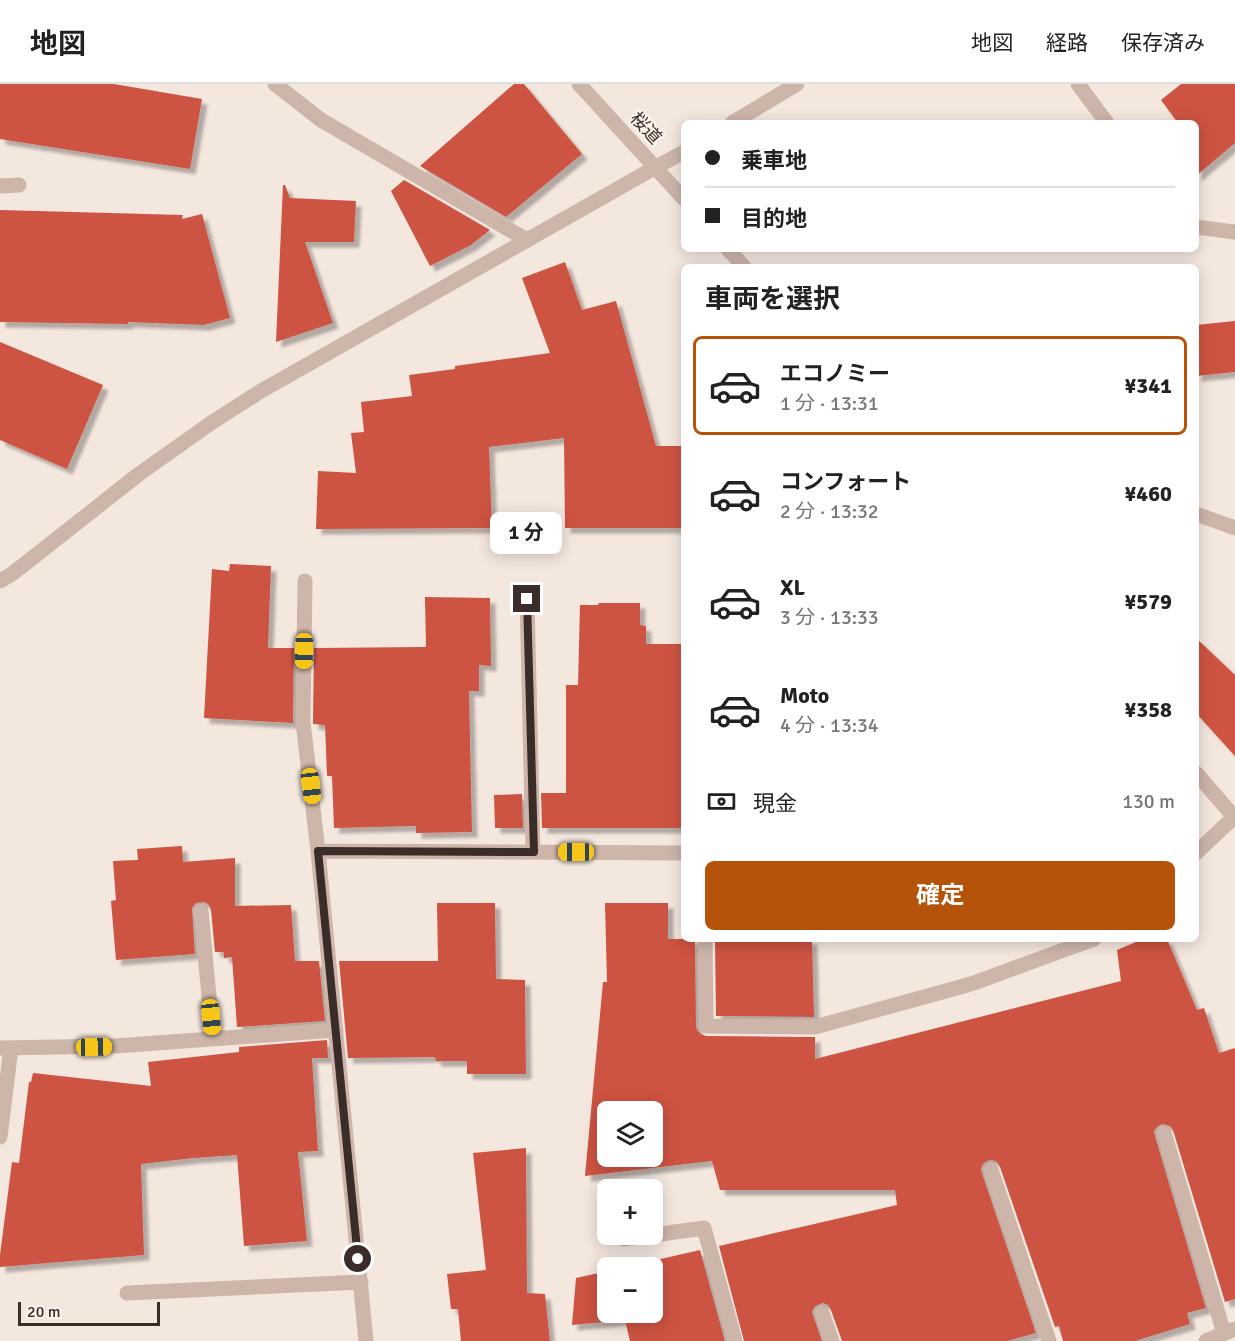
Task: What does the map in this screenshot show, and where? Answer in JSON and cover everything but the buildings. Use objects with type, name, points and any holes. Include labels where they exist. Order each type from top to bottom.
[{"type":"street","points":[[274,84],[321,120],[527,240]]},
{"type":"street","name":"桜道","points":[[579,84],[681,196]]},
{"type":"street","points":[[737,120],[797,84]]},
{"type":"street","points":[[1078,84],[1105,120]]},
{"type":"street","points":[[0,581],[139,474],[261,391],[681,154]]},
{"type":"street","points":[[0,186],[20,185]]},
{"type":"street","points":[[1199,227],[1235,232]]},
{"type":"street","points":[[731,252],[741,264]]},
{"type":"street","points":[[1199,515],[1235,528]]},
{"type":"street","points":[[305,581],[303,722],[318,851],[366,1341]]},
{"type":"street","points":[[527,599],[534,852]]},
{"type":"street","points":[[1199,776],[1235,817],[1199,850]]},
{"type":"street","points":[[318,851],[681,854]]},
{"type":"street","points":[[201,911],[213,1039]]},
{"type":"street","points":[[705,942],[706,1026],[815,1027],[971,984],[1086,942]]},
{"type":"street","points":[[0,1137],[5,1048],[115,1046],[336,1030]]},
{"type":"street","points":[[1164,1133],[1230,1331],[1206,1341]]},
{"type":"street","points":[[991,1170],[1049,1341]]},
{"type":"street","points":[[663,1234],[704,1228],[735,1341]]},
{"type":"street","points":[[127,1293],[361,1282]]},
{"type":"street","points":[[822,1313],[832,1341]]},
{"type":"route","points":[[358,1259],[318,851],[534,852],[527,599]]}]
